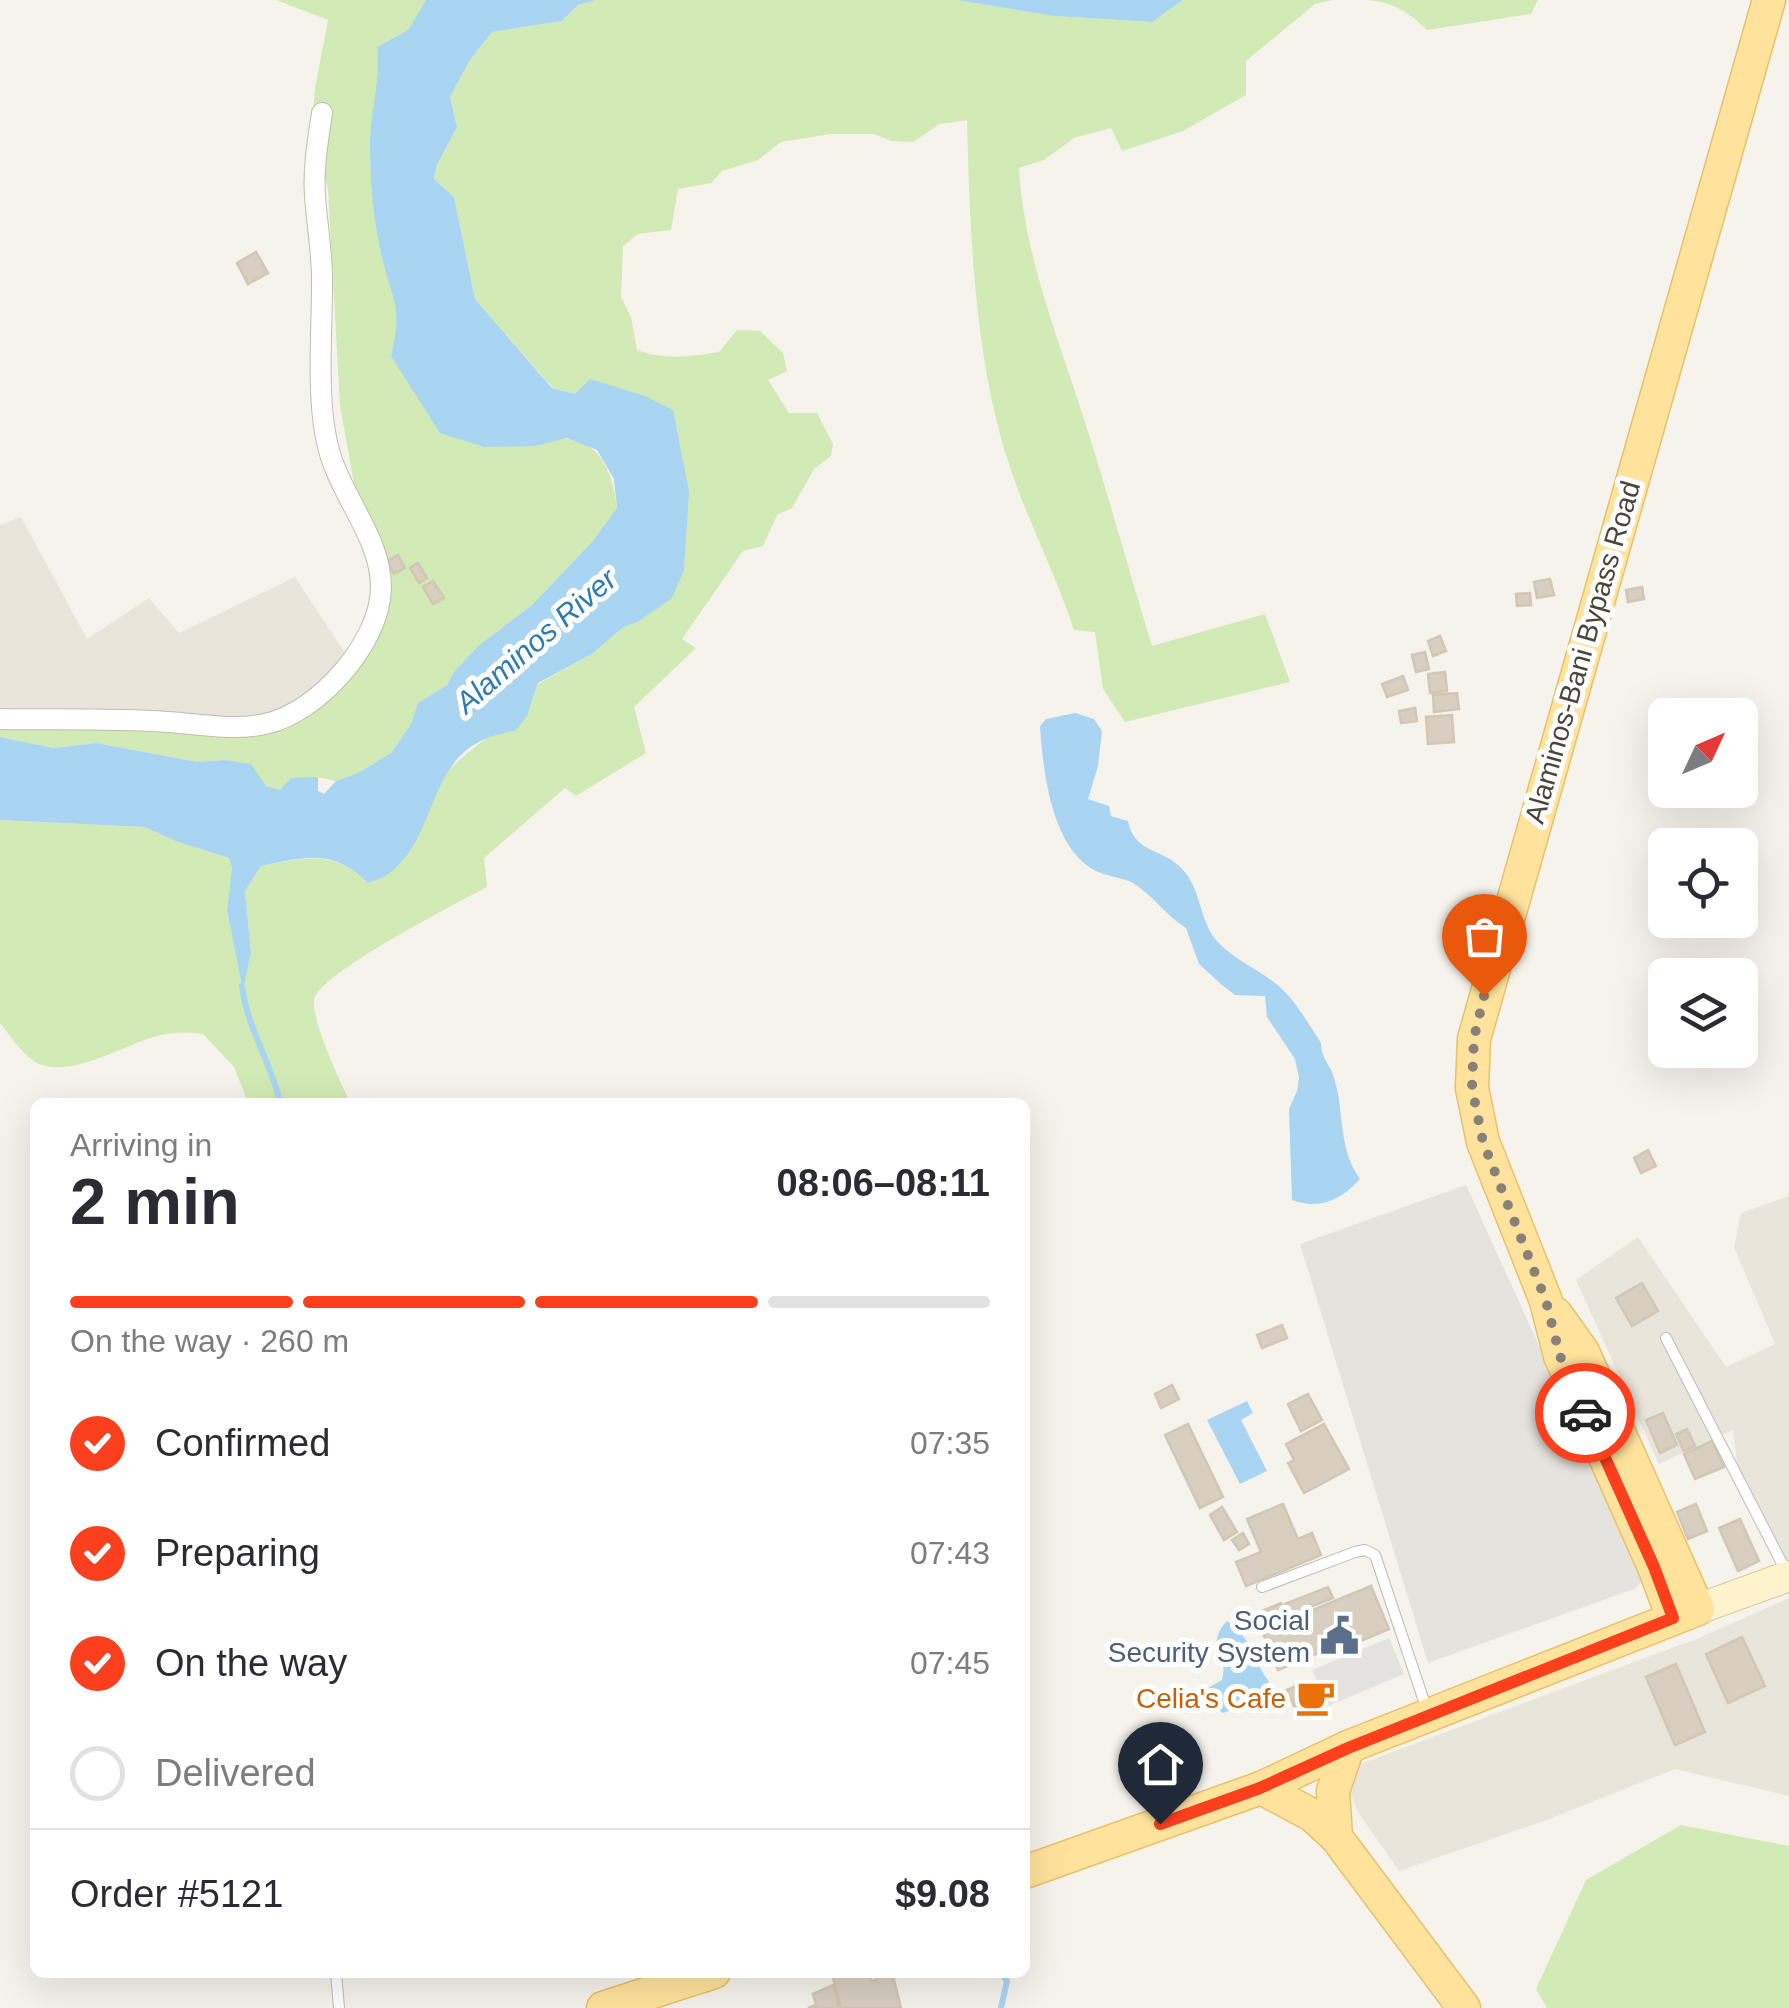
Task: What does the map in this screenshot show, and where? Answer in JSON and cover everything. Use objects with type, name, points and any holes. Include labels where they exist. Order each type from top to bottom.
[{"type":"main road","name":"Alaminos-Bani Bypass Road","points":[[1685,1614],[1654,1567],[1560,1356],[1546,1301],[1483,1142],[1472,1088],[1474,1038],[1769,0]]},
{"type":"main road","points":[[1030,1870],[1260,1788],[1429,1715],[1789,1576]]},
{"type":"main road","points":[[1324,1826],[1348,1748]]},
{"type":"main road","points":[[1304,1769],[1324,1826],[1464,2008]]},
{"type":"main road","points":[[1260,1788],[1324,1826]]},
{"type":"main road","points":[[603,2008],[696,1978]]},
{"type":"street","points":[[0,720],[166,722],[234,728],[269,724],[303,706],[342,677],[358,651],[374,618],[381,587],[374,553],[331,459],[322,398],[322,286],[315,195],[322,113]]},
{"type":"lane","points":[[1666,1338],[1789,1576]]},
{"type":"lane","points":[[1262,1587],[1355,1552],[1364,1550],[1375,1555],[1429,1715]]},
{"type":"lane","points":[[336,1978],[339,2008]]},
{"type":"shaded area","points":[[21,517],[87,639],[149,598],[179,633],[295,577],[351,662],[267,720],[0,716],[0,525]]},
{"type":"shaded area","points":[[1466,1185],[1645,1579],[1634,1589],[1428,1663],[1300,1244]]},
{"type":"shaded area","points":[[1789,1196],[1789,1562],[1782,1566],[1739,1481],[1733,1430],[1659,1464],[1576,1280],[1638,1237],[1726,1367],[1775,1344],[1734,1247],[1741,1213]]},
{"type":"shaded area","points":[[1789,1598],[1789,1796],[1675,1769],[1549,1819],[1399,1871],[1358,1812],[1350,1792],[1349,1768],[1699,1638]]},
{"type":"shaded area","points":[[1389,1638],[1404,1674],[1328,1706],[1312,1670]]},
{"type":"green space","points":[[276,0],[426,0],[408,30],[377,47],[380,69],[370,137],[399,322],[391,356],[535,446],[564,439],[590,448],[609,474],[617,508],[592,542],[532,605],[477,647],[447,685],[418,703],[411,724],[391,753],[336,781],[318,777],[280,790],[266,786],[224,760],[198,762],[96,743],[54,748],[0,737],[0,726],[50,724],[250,734],[342,683],[385,586],[355,489],[340,406],[328,189],[312,130],[315,88],[328,20]]},
{"type":"green space","points":[[596,0],[957,0],[1054,16],[1152,22],[1183,0],[1333,0],[1315,4],[1246,61],[1246,95],[1183,131],[1122,151],[1111,128],[1074,138],[1044,160],[1019,168],[1035,264],[1152,646],[1265,614],[1290,682],[1125,722],[1103,689],[1095,632],[1074,630],[1017,487],[998,426],[976,295],[967,120],[940,124],[913,142],[891,141],[874,134],[830,134],[781,142],[758,160],[722,171],[711,183],[678,189],[671,230],[638,234],[623,246],[621,297],[631,317],[637,350],[668,356],[708,354],[719,352],[737,330],[760,331],[783,353],[787,371],[768,380],[789,413],[817,413],[833,444],[831,456],[814,469],[792,508],[777,515],[763,546],[743,551],[682,639],[696,648],[634,707],[646,753],[576,796],[565,788],[484,858],[487,887],[362,957],[321,989],[314,1000],[317,1023],[348,1098],[246,1098],[234,1067],[203,1034],[157,1036],[76,1065],[44,1066],[31,1059],[0,1023],[0,820],[144,827],[229,858],[232,868],[227,910],[243,988],[251,952],[245,891],[261,866],[318,858],[342,864],[368,883],[429,806],[446,771],[491,734],[527,716],[538,684],[592,654],[622,628],[639,621],[684,570],[685,533],[575,394],[553,388],[475,299],[454,197],[434,179],[436,167],[457,127],[450,97],[470,60],[492,32],[562,21],[578,5]]},
{"type":"green space","points":[[1369,0],[1538,0],[1531,14],[1427,30],[1401,9]]},
{"type":"green space","points":[[1681,1825],[1789,1846],[1789,2008],[1547,2008],[1536,1989],[1586,1880]]},
{"type":"water","name":"Alaminos River","points":[[426,0],[596,0],[578,5],[562,21],[492,32],[470,60],[450,97],[457,127],[436,167],[434,179],[454,197],[475,299],[552,388],[575,394],[590,379],[645,396],[673,410],[689,492],[684,570],[672,598],[622,628],[592,654],[538,683],[527,716],[515,731],[485,739],[464,752],[438,790],[420,834],[390,873],[368,883],[343,864],[318,858],[261,866],[245,891],[251,952],[243,991],[227,910],[232,868],[229,858],[144,827],[0,820],[0,737],[54,748],[96,743],[198,762],[251,764],[266,786],[280,790],[291,778],[318,777],[318,791],[324,794],[336,781],[391,753],[411,724],[418,703],[447,685],[477,647],[532,605],[592,542],[617,508],[614,479],[597,450],[567,438],[535,446],[484,447],[440,433],[391,356],[395,305],[376,229],[371,169],[377,47],[408,30]]},
{"type":"water","points":[[957,0],[1183,0],[1152,22],[1054,16]]},
{"type":"water","points":[[1075,713],[1094,719],[1102,731],[1098,766],[1088,799],[1109,806],[1111,816],[1128,821],[1137,840],[1183,870],[1216,940],[1285,992],[1321,1043],[1336,1086],[1347,1153],[1360,1179],[1338,1198],[1312,1204],[1292,1200],[1289,1109],[1299,1078],[1295,1059],[1267,1017],[1265,996],[1235,995],[1222,985],[1199,964],[1186,928],[1140,888],[1096,871],[1081,860],[1059,827],[1047,785],[1040,726],[1046,719]]},
{"type":"water","points":[[1247,1401],[1253,1413],[1241,1420],[1267,1471],[1240,1484],[1207,1420]]},
{"type":"water","points":[[1227,1621],[1247,1641],[1269,1682],[1254,1701],[1223,1713],[1210,1703],[1208,1688],[1222,1680],[1223,1665],[1216,1643]]},
{"type":"building","points":[[256,252],[268,273],[248,284],[237,263]]},
{"type":"building","points":[[398,555],[405,568],[394,574],[387,561]]},
{"type":"building","points":[[418,563],[427,578],[419,583],[410,568]]},
{"type":"building","points":[[1550,579],[1554,595],[1537,598],[1534,582]]},
{"type":"building","points":[[433,581],[444,598],[433,604],[423,587]]},
{"type":"building","points":[[1642,587],[1644,599],[1628,602],[1626,590]]},
{"type":"building","points":[[1530,593],[1531,605],[1517,606],[1516,594]]},
{"type":"building","points":[[1440,636],[1446,651],[1433,656],[1428,641]]},
{"type":"building","points":[[1425,652],[1429,669],[1416,672],[1412,655]]},
{"type":"building","points":[[1445,672],[1447,691],[1430,693],[1428,674]]},
{"type":"building","points":[[1403,676],[1408,690],[1387,697],[1382,684]]},
{"type":"building","points":[[1457,693],[1459,709],[1434,712],[1433,695]]},
{"type":"building","points":[[1415,708],[1417,721],[1401,723],[1399,711]]},
{"type":"building","points":[[1452,715],[1454,742],[1428,744],[1426,717]]},
{"type":"building","points":[[1648,1150],[1656,1166],[1641,1173],[1634,1158]]},
{"type":"building","points":[[1642,1283],[1658,1311],[1632,1326],[1616,1298]]},
{"type":"building","points":[[1282,1325],[1287,1338],[1262,1348],[1257,1335]]},
{"type":"building","points":[[1172,1385],[1179,1399],[1161,1408],[1155,1394]]},
{"type":"building","points":[[1308,1394],[1322,1420],[1301,1431],[1288,1404]]},
{"type":"building","points":[[1663,1413],[1677,1445],[1660,1453],[1646,1420]]},
{"type":"building","points":[[1188,1424],[1223,1497],[1200,1508],[1165,1435]]},
{"type":"building","points":[[1324,1424],[1349,1469],[1304,1493],[1288,1463],[1294,1460],[1286,1444]]},
{"type":"building","points":[[1687,1429],[1695,1446],[1684,1451],[1676,1434]]},
{"type":"building","points":[[1712,1441],[1724,1467],[1695,1479],[1684,1454]]},
{"type":"building","points":[[1283,1504],[1298,1539],[1312,1533],[1321,1555],[1246,1586],[1236,1562],[1261,1552],[1247,1519]]},
{"type":"building","points":[[1696,1504],[1707,1531],[1688,1539],[1677,1512]]},
{"type":"building","points":[[1222,1507],[1237,1532],[1224,1540],[1210,1515]]},
{"type":"building","points":[[1740,1519],[1759,1561],[1738,1571],[1719,1528]]},
{"type":"building","points":[[1243,1533],[1249,1544],[1239,1550],[1232,1540]]},
{"type":"building","points":[[1371,1586],[1389,1629],[1278,1670],[1262,1631]]},
{"type":"building","points":[[1328,1587],[1333,1598],[1290,1615],[1285,1604]]},
{"type":"building","points":[[1281,1603],[1288,1617],[1261,1628],[1255,1614]]},
{"type":"building","points":[[1742,1637],[1765,1686],[1728,1703],[1706,1654]]},
{"type":"building","points":[[1676,1664],[1705,1732],[1675,1745],[1646,1677]]},
{"type":"building","points":[[1305,1682],[1315,1705],[1297,1713],[1287,1690]]},
{"type":"building","points":[[833,1978],[894,1978],[901,2008],[841,2008]]},
{"type":"building","points":[[833,1985],[839,2008],[808,2008],[816,2005],[813,1994]]},
{"type":"waterway","points":[[242,986],[279,1098]]},
{"type":"waterway","points":[[1001,2008],[1005,1978]]},
{"type":"way so far","points":[[1484,996],[1474,1038],[1472,1088],[1483,1142],[1546,1301],[1560,1356],[1585,1413]]},
{"type":"place","name":"Social Security System","points":[[1340,1636]]},
{"type":"place","name":"Celia's Cafe","points":[[1316,1698]]},
{"type":"route","points":[[1160,1824],[1260,1788],[1348,1748],[1673,1618],[1585,1413]]}]
